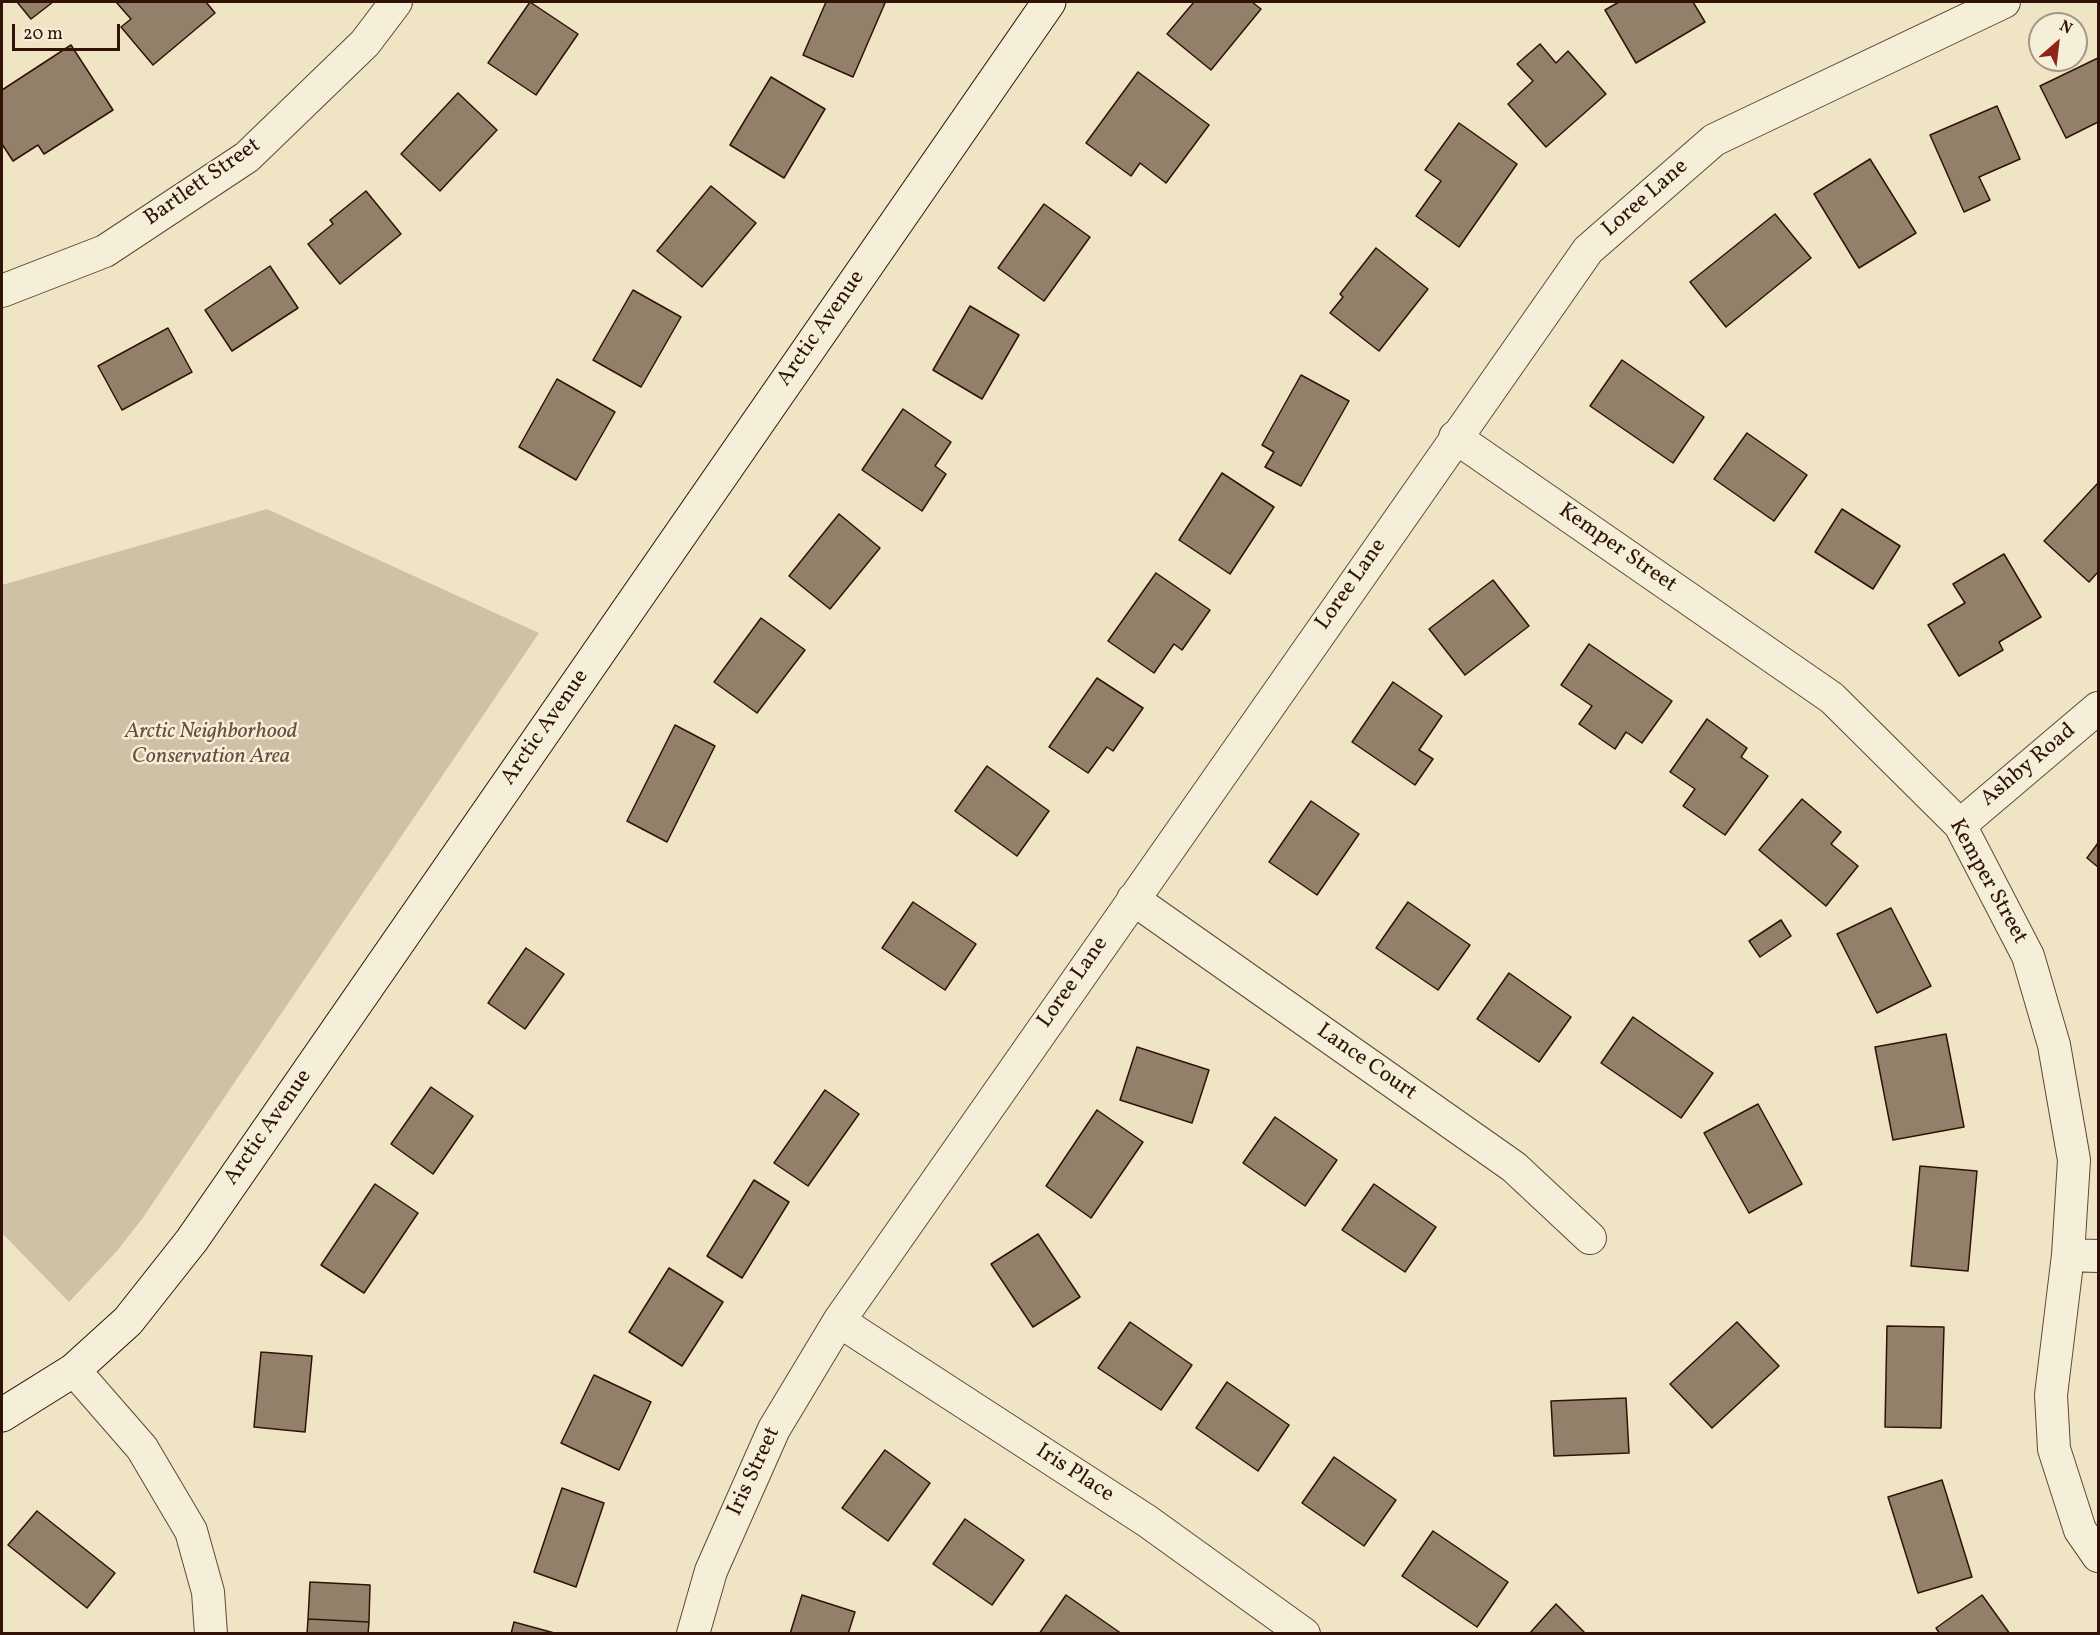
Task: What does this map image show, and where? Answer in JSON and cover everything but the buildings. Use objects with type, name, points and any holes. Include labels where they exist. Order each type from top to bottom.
[{"type":"street","name":"Bartlett Street","points":[[2,291],[105,250],[247,157],[365,43],[396,2]]},
{"type":"street","name":"Arctic Avenue","points":[[2,1415],[74,1370],[128,1321],[192,1240],[1049,2]]},
{"type":"street","name":"Loree Lane","points":[[839,1321],[1455,437],[1588,250],[1714,140],[2004,2]]},
{"type":"street","name":"Kemper Street","points":[[1455,437],[1832,698],[1960,825],[2028,956],[2054,1045],[2074,1160],[2068,1256],[2051,1395],[2054,1449],[2080,1530],[2098,1556]]},
{"type":"street","name":"Ashby Road","points":[[1960,825],[2098,708]]},
{"type":"street","name":"Lance Court","points":[[1133,899],[1514,1167],[1590,1238]]},
{"type":"street","points":[[2068,1256],[2098,1256]]},
{"type":"street","name":"Iris Street","points":[[693,1634],[711,1570],[774,1429],[839,1321]]},
{"type":"street","name":"Iris Place","points":[[839,1321],[1147,1521],[1304,1634]]},
{"type":"street","points":[[74,1370],[142,1448],[191,1531],[208,1592],[211,1634]]},
{"type":"green space","name":"Arctic Neighborhood Conservation Area","points":[[267,509],[539,633],[142,1219],[117,1251],[69,1302],[2,1233],[2,585]]}]
